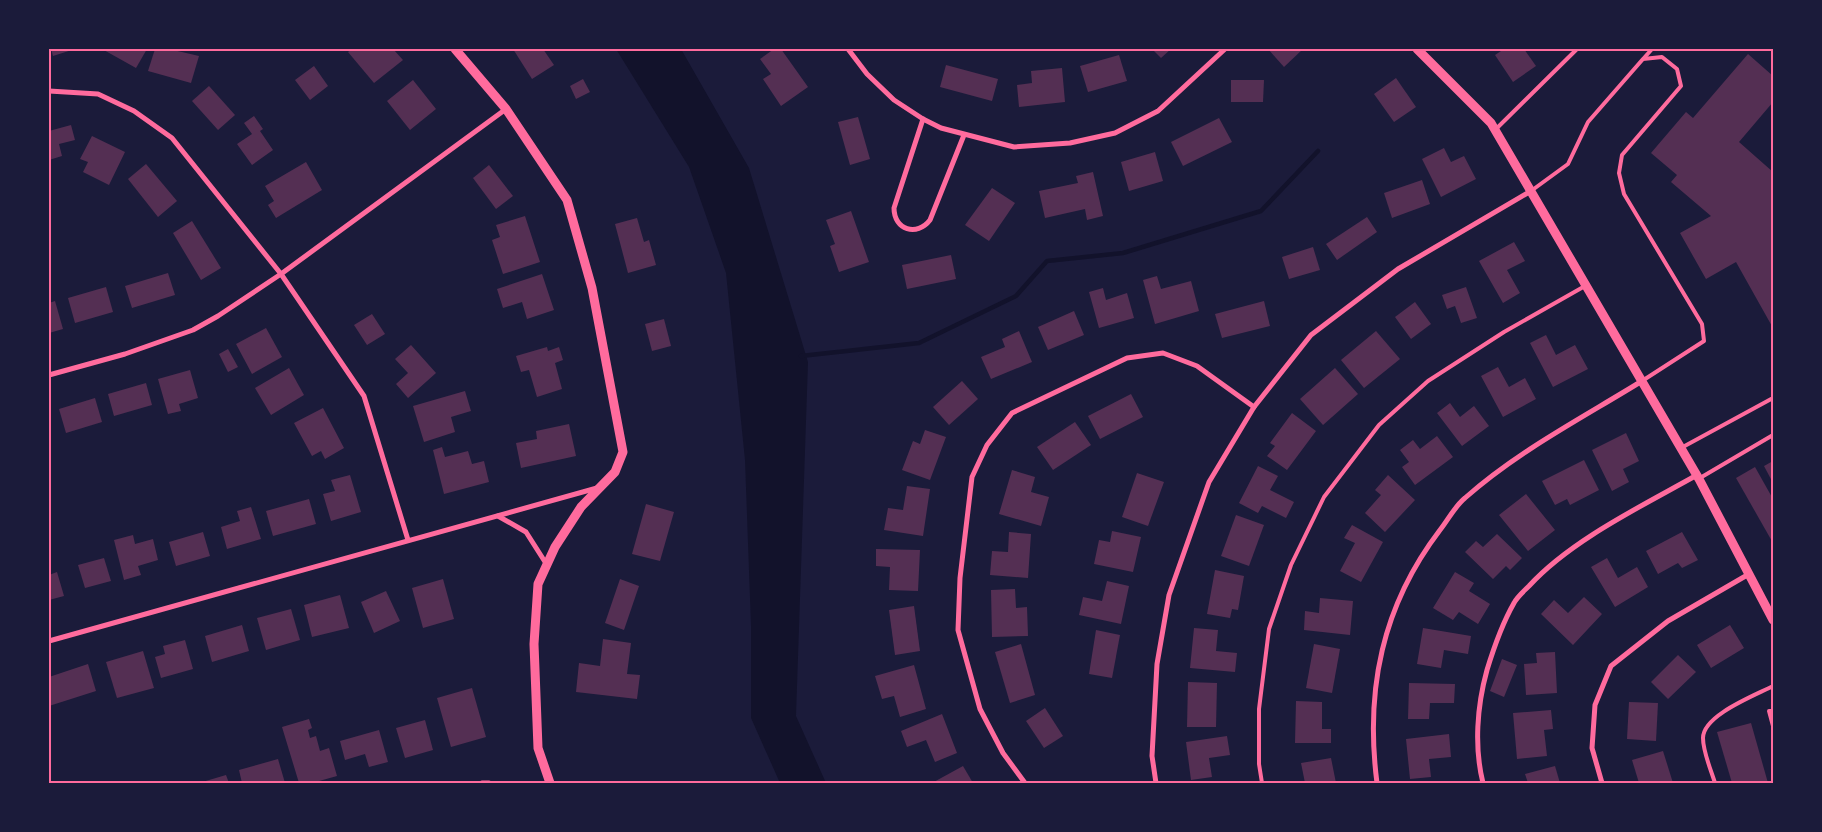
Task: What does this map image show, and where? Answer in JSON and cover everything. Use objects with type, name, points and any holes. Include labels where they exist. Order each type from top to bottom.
[{"type":"street","points":[[455,49],[506,110],[567,200],[592,288],[623,452],[616,472],[581,507],[555,547],[538,584],[534,644],[538,748],[550,783]]},
{"type":"street","points":[[848,49],[867,74],[894,100],[923,119],[941,128],[1014,147],[1070,143],[1115,132],[1158,111],[1225,49]]},
{"type":"street","points":[[1417,49],[1491,123],[1698,477],[1773,620]]},
{"type":"street","points":[[49,91],[98,94],[134,111],[172,138],[281,274],[364,396],[408,540]]},
{"type":"street","points":[[49,375],[125,354],[193,330],[218,316],[281,274],[506,110]]},
{"type":"street","points":[[923,119],[894,208],[896,220],[904,228],[916,230],[930,220],[964,135]]},
{"type":"street","points":[[1156,783],[1152,756],[1157,664],[1169,596],[1209,482],[1254,407],[1311,336],[1398,269],[1531,191]]},
{"type":"street","points":[[1025,783],[1004,754],[980,709],[958,630],[960,578],[972,478],[987,445],[1012,413],[1127,358],[1163,353],[1197,366],[1254,407]]},
{"type":"street","points":[[1377,783],[1374,755],[1373,694],[1395,607],[1420,556],[1464,499],[1515,458],[1642,381]]},
{"type":"street","points":[[1483,783],[1480,769],[1478,727],[1482,686],[1494,646],[1514,602],[1542,572],[1582,544],[1698,477]]},
{"type":"street","points":[[49,641],[600,488]]},
{"type":"street","points":[[498,516],[526,532],[547,565]]},
{"type":"street","points":[[1602,783],[1592,748],[1595,705],[1612,666],[1668,621],[1749,574]]},
{"type":"street","points":[[482,783],[489,783]]},
{"type":"lane","points":[[1495,130],[1577,49]]},
{"type":"lane","points":[[1531,191],[1568,164],[1588,122],[1652,49]]},
{"type":"lane","points":[[1642,381],[1704,341],[1702,324],[1624,194],[1620,173],[1622,155],[1681,86],[1677,69],[1662,57],[1643,59]]},
{"type":"lane","points":[[1262,783],[1259,764],[1259,709],[1269,629],[1291,565],[1324,497],[1379,425],[1428,381],[1504,332],[1585,286]]},
{"type":"lane","points":[[1681,448],[1773,398]]},
{"type":"lane","points":[[1698,477],[1773,435]]},
{"type":"lane","points":[[1715,783],[1703,738],[1705,730],[1711,721],[1738,704],[1773,686]]},
{"type":"lane","points":[[1773,711],[1769,711],[1773,726]]},
{"type":"shaded area","points":[[616,49],[681,49],[749,168],[808,362],[796,716],[826,783],[780,783],[751,718],[751,626],[745,460],[726,273],[689,167]]},
{"type":"building","points":[[51,49],[75,49],[53,56]]},
{"type":"building","points":[[102,49],[147,49],[136,68]]},
{"type":"building","points":[[155,49],[169,49],[199,56],[191,83],[148,71]]},
{"type":"building","points":[[352,49],[393,49],[403,60],[374,83],[348,52]]},
{"type":"building","points":[[513,49],[543,49],[554,65],[532,79]]},
{"type":"building","points":[[774,49],[781,49],[808,87],[781,106],[763,79],[771,74],[760,59]]},
{"type":"building","points":[[1152,49],[1171,49],[1161,58]]},
{"type":"building","points":[[1268,49],[1303,49],[1284,67]]},
{"type":"building","points":[[1504,49],[1524,49],[1536,66],[1513,82],[1495,55]]},
{"type":"building","points":[[1748,54],[1773,76],[1773,102],[1739,142],[1773,172],[1773,328],[1736,262],[1706,279],[1680,233],[1711,216],[1671,182],[1677,175],[1651,153],[1686,112],[1693,118]]},
{"type":"building","points":[[1119,55],[1127,81],[1088,92],[1080,66]]},
{"type":"building","points":[[946,65],[998,79],[992,101],[940,87]]},
{"type":"building","points":[[314,66],[328,86],[310,100],[295,80]]},
{"type":"building","points":[[1062,68],[1065,102],[1019,107],[1017,85],[1032,83],[1031,71]]},
{"type":"building","points":[[1396,78],[1416,107],[1394,122],[1374,94]]},
{"type":"building","points":[[583,79],[590,92],[576,99],[570,86]]},
{"type":"building","points":[[413,80],[436,109],[410,130],[387,101]]},
{"type":"building","points":[[1231,80],[1264,80],[1263,102],[1231,102]]},
{"type":"building","points":[[209,86],[235,115],[218,130],[192,101]]},
{"type":"building","points":[[254,116],[263,129],[260,131],[273,150],[252,165],[237,144],[252,134],[244,123]]},
{"type":"building","points":[[858,117],[870,159],[850,165],[838,122]]},
{"type":"building","points":[[1219,118],[1232,142],[1183,166],[1171,142]]},
{"type":"building","points":[[71,125],[75,140],[59,144],[62,156],[49,160],[49,131]]},
{"type":"building","points":[[92,136],[125,152],[109,185],[83,172],[88,162],[80,159]]},
{"type":"building","points":[[1444,148],[1451,162],[1464,156],[1476,179],[1441,197],[1422,159]]},
{"type":"building","points":[[1155,152],[1163,181],[1129,191],[1121,162]]},
{"type":"building","points":[[306,162],[322,190],[276,218],[268,205],[274,201],[265,186]]},
{"type":"building","points":[[146,164],[177,201],[158,217],[128,179]]},
{"type":"building","points":[[489,165],[513,196],[496,209],[473,178]]},
{"type":"building","points":[[1093,172],[1103,216],[1087,220],[1085,209],[1045,218],[1039,191],[1078,183],[1076,176]]},
{"type":"building","points":[[1422,180],[1430,204],[1392,218],[1384,193]]},
{"type":"building","points":[[992,188],[1015,203],[989,241],[965,225]]},
{"type":"building","points":[[851,211],[869,262],[839,272],[830,246],[835,244],[826,220]]},
{"type":"building","points":[[525,216],[540,262],[503,274],[492,240],[500,237],[496,225]]},
{"type":"building","points":[[1367,217],[1377,232],[1337,260],[1326,244]]},
{"type":"building","points":[[637,218],[644,242],[649,240],[656,265],[628,273],[615,224]]},
{"type":"building","points":[[192,221],[221,268],[201,280],[173,233]]},
{"type":"building","points":[[1514,242],[1525,261],[1507,270],[1520,293],[1503,303],[1479,261]]},
{"type":"building","points":[[1313,247],[1320,270],[1289,279],[1282,257]]},
{"type":"building","points":[[951,255],[956,279],[907,289],[902,265]]},
{"type":"building","points":[[168,273],[175,295],[132,308],[125,286]]},
{"type":"building","points":[[542,274],[554,310],[527,319],[522,302],[503,308],[497,289]]},
{"type":"building","points":[[1157,276],[1161,289],[1191,281],[1199,311],[1155,324],[1143,280]]},
{"type":"building","points":[[106,287],[113,312],[75,323],[68,298]]},
{"type":"building","points":[[1466,287],[1477,318],[1461,323],[1455,306],[1447,309],[1442,295]]},
{"type":"building","points":[[1103,288],[1106,300],[1127,293],[1134,318],[1099,328],[1089,292]]},
{"type":"building","points":[[55,301],[63,329],[49,333],[49,303]]},
{"type":"building","points":[[1264,301],[1270,326],[1222,338],[1215,314]]},
{"type":"building","points":[[1415,302],[1431,324],[1411,339],[1395,317]]},
{"type":"building","points":[[1074,311],[1084,335],[1048,350],[1038,327]]},
{"type":"building","points":[[372,314],[385,334],[367,345],[354,325]]},
{"type":"building","points":[[664,319],[671,346],[652,351],[645,324]]},
{"type":"building","points":[[266,328],[282,357],[252,374],[236,344]]},
{"type":"building","points":[[1019,331],[1032,362],[991,379],[981,357],[1005,347],[1002,339]]},
{"type":"building","points":[[1376,331],[1400,359],[1364,388],[1341,360]]},
{"type":"building","points":[[1546,335],[1556,355],[1575,345],[1588,369],[1553,387],[1530,343]]},
{"type":"building","points":[[411,345],[436,373],[408,398],[396,384],[408,373],[395,359]]},
{"type":"building","points":[[547,347],[548,351],[559,347],[563,360],[555,363],[562,389],[537,397],[529,370],[521,372],[516,356]]},
{"type":"building","points":[[228,349],[238,367],[228,372],[219,354]]},
{"type":"building","points":[[1498,367],[1509,387],[1525,378],[1536,399],[1503,417],[1481,376]]},
{"type":"building","points":[[289,368],[304,395],[271,415],[255,388]]},
{"type":"building","points":[[1335,368],[1358,394],[1323,425],[1300,399]]},
{"type":"building","points":[[190,370],[198,398],[179,404],[181,411],[168,414],[158,379]]},
{"type":"building","points":[[962,381],[978,399],[949,425],[933,407]]},
{"type":"building","points":[[146,383],[152,405],[114,416],[108,394]]},
{"type":"building","points":[[465,391],[471,411],[451,417],[455,432],[424,442],[413,406]]},
{"type":"building","points":[[1131,394],[1143,417],[1100,439],[1088,416]]},
{"type":"building","points":[[95,398],[102,422],[66,433],[59,409]]},
{"type":"building","points":[[1450,403],[1460,417],[1474,406],[1489,426],[1462,446],[1437,413]]},
{"type":"building","points":[[323,408],[344,448],[325,459],[321,451],[312,456],[294,423]]},
{"type":"building","points":[[1292,413],[1316,431],[1287,470],[1267,456],[1275,446],[1270,443]]},
{"type":"building","points":[[1075,422],[1091,445],[1053,470],[1037,447]]},
{"type":"building","points":[[569,424],[576,456],[521,468],[516,443],[537,439],[536,431]]},
{"type":"building","points":[[925,430],[946,437],[930,480],[902,470],[913,441],[920,444]]},
{"type":"building","points":[[1626,433],[1639,461],[1623,469],[1629,482],[1612,491],[1592,450]]},
{"type":"building","points":[[1437,436],[1453,457],[1415,485],[1402,467],[1409,462],[1400,450],[1413,440],[1420,449]]},
{"type":"building","points":[[442,447],[445,457],[468,451],[472,464],[484,461],[489,482],[444,494],[433,450]]},
{"type":"building","points":[[1584,460],[1599,490],[1570,505],[1567,499],[1555,505],[1542,481]]},
{"type":"building","points":[[1773,461],[1773,483],[1764,466]]},
{"type":"building","points":[[1258,466],[1278,476],[1270,490],[1294,502],[1286,518],[1262,506],[1258,513],[1239,503]]},
{"type":"building","points":[[1755,467],[1773,499],[1773,543],[1736,478]]},
{"type":"building","points":[[1012,470],[1035,477],[1031,492],[1049,497],[1041,526],[999,514]]},
{"type":"building","points":[[1137,473],[1164,482],[1148,526],[1122,517]]},
{"type":"building","points":[[350,475],[361,512],[331,521],[323,494],[335,491],[331,480]]},
{"type":"building","points":[[1388,475],[1415,500],[1385,532],[1365,513],[1381,495],[1375,490]]},
{"type":"building","points":[[907,486],[930,489],[923,536],[884,530],[888,508],[903,510]]},
{"type":"building","points":[[1526,494],[1555,530],[1528,551],[1499,515]]},
{"type":"building","points":[[309,499],[316,524],[273,536],[266,511]]},
{"type":"building","points":[[646,504],[674,512],[660,561],[632,554]]},
{"type":"building","points":[[251,507],[261,539],[227,549],[221,527],[240,521],[237,511]]},
{"type":"building","points":[[1236,515],[1264,525],[1249,566],[1221,556]]},
{"type":"building","points":[[1352,525],[1383,542],[1361,582],[1340,571],[1355,543],[1344,538]]},
{"type":"building","points":[[1112,531],[1141,537],[1133,572],[1094,564],[1099,540],[1110,542]]},
{"type":"building","points":[[203,532],[210,556],[176,566],[169,542]]},
{"type":"building","points":[[1009,532],[1031,534],[1028,578],[990,575],[992,551],[1008,552]]},
{"type":"building","points":[[1682,532],[1698,560],[1682,568],[1678,563],[1658,574],[1646,551]]},
{"type":"building","points":[[1497,534],[1522,558],[1510,570],[1506,566],[1493,579],[1465,552],[1476,541],[1483,547]]},
{"type":"building","points":[[133,535],[135,544],[153,539],[158,560],[138,566],[141,575],[124,580],[114,540]]},
{"type":"building","points":[[876,549],[920,550],[918,591],[889,590],[890,567],[876,566]]},
{"type":"building","points":[[104,558],[111,581],[85,588],[78,565]]},
{"type":"building","points":[[1607,558],[1618,578],[1637,567],[1648,587],[1615,607],[1591,567]]},
{"type":"building","points":[[1215,570],[1244,576],[1238,610],[1232,609],[1230,618],[1207,614]]},
{"type":"building","points":[[57,572],[64,596],[49,600],[49,575]]},
{"type":"building","points":[[1455,572],[1474,583],[1469,591],[1490,604],[1478,624],[1459,612],[1453,620],[1433,608]]},
{"type":"building","points":[[443,579],[454,619],[423,628],[412,588]]},
{"type":"building","points":[[620,579],[639,586],[624,630],[605,623]]},
{"type":"building","points":[[1107,581],[1129,586],[1121,624],[1079,615],[1083,597],[1102,601]]},
{"type":"building","points":[[1015,589],[1016,608],[1027,607],[1028,636],[992,637],[991,590]]},
{"type":"building","points":[[386,591],[400,621],[374,633],[361,602]]},
{"type":"building","points":[[340,595],[349,628],[312,637],[304,605]]},
{"type":"building","points":[[1584,597],[1602,614],[1573,645],[1541,614],[1554,600],[1568,613]]},
{"type":"building","points":[[1320,598],[1353,601],[1350,635],[1304,630],[1305,611],[1319,613]]},
{"type":"building","points":[[914,606],[920,651],[895,655],[889,610]]},
{"type":"building","points":[[291,609],[300,640],[266,650],[257,618]]},
{"type":"building","points":[[242,625],[249,651],[212,662],[205,636]]},
{"type":"building","points":[[1730,625],[1744,648],[1711,668],[1697,645]]},
{"type":"building","points":[[1194,628],[1218,630],[1216,651],[1237,653],[1235,672],[1190,668]]},
{"type":"building","points":[[1423,628],[1471,636],[1468,654],[1444,650],[1441,668],[1417,664]]},
{"type":"building","points":[[1096,630],[1120,635],[1112,678],[1089,674]]},
{"type":"building","points":[[603,639],[631,643],[627,674],[640,675],[637,699],[576,692],[579,663],[600,666]]},
{"type":"building","points":[[185,640],[193,669],[161,678],[155,657],[165,654],[163,646]]},
{"type":"building","points":[[1021,644],[1035,695],[1010,703],[995,652]]},
{"type":"building","points":[[1314,644],[1340,649],[1332,693],[1306,688]]},
{"type":"building","points":[[143,651],[154,688],[117,698],[106,662]]},
{"type":"building","points":[[1555,652],[1557,693],[1526,695],[1524,664],[1537,663],[1536,653]]},
{"type":"building","points":[[1678,655],[1696,672],[1668,699],[1651,682]]},
{"type":"building","points":[[1502,659],[1517,665],[1504,697],[1490,691]]},
{"type":"building","points":[[88,664],[96,691],[49,706],[49,677]]},
{"type":"building","points":[[914,665],[926,709],[900,717],[894,696],[882,699],[875,676]]},
{"type":"building","points":[[1188,682],[1217,683],[1216,727],[1187,727]]},
{"type":"building","points":[[1409,683],[1455,684],[1454,703],[1430,703],[1429,719],[1408,719]]},
{"type":"building","points":[[472,688],[486,737],[451,747],[437,698]]},
{"type":"building","points":[[1296,701],[1322,702],[1322,729],[1331,729],[1331,743],[1295,743]]},
{"type":"building","points":[[1629,702],[1658,703],[1656,741],[1627,739]]},
{"type":"building","points":[[1045,708],[1063,736],[1044,748],[1026,721]]},
{"type":"building","points":[[1551,710],[1553,729],[1544,730],[1547,756],[1517,759],[1513,713]]},
{"type":"building","points":[[942,714],[957,753],[935,762],[926,740],[907,747],[901,731]]},
{"type":"building","points":[[309,719],[312,728],[308,730],[310,738],[316,736],[320,751],[329,748],[337,776],[312,783],[299,783],[282,727]]},
{"type":"building","points":[[425,720],[433,750],[405,758],[396,728]]},
{"type":"building","points":[[1751,723],[1768,783],[1732,783],[1717,732]]},
{"type":"building","points":[[379,730],[388,762],[369,767],[365,754],[345,760],[340,741]]},
{"type":"building","points":[[1449,734],[1451,757],[1429,759],[1431,777],[1410,779],[1406,739]]},
{"type":"building","points":[[1227,736],[1230,755],[1209,758],[1212,777],[1191,780],[1186,742]]},
{"type":"building","points":[[1663,751],[1673,783],[1639,783],[1632,760]]},
{"type":"building","points":[[1331,758],[1336,783],[1305,783],[1301,763]]},
{"type":"building","points":[[278,759],[285,783],[242,783],[239,770]]},
{"type":"building","points":[[963,766],[973,783],[932,783]]},
{"type":"building","points":[[1555,766],[1560,783],[1528,783],[1525,774]]},
{"type":"building","points":[[226,775],[229,783],[199,783]]},
{"type":"waterway","points":[[801,356],[919,343],[1016,296],[1047,261],[1123,253],[1261,211],[1318,151]]}]
